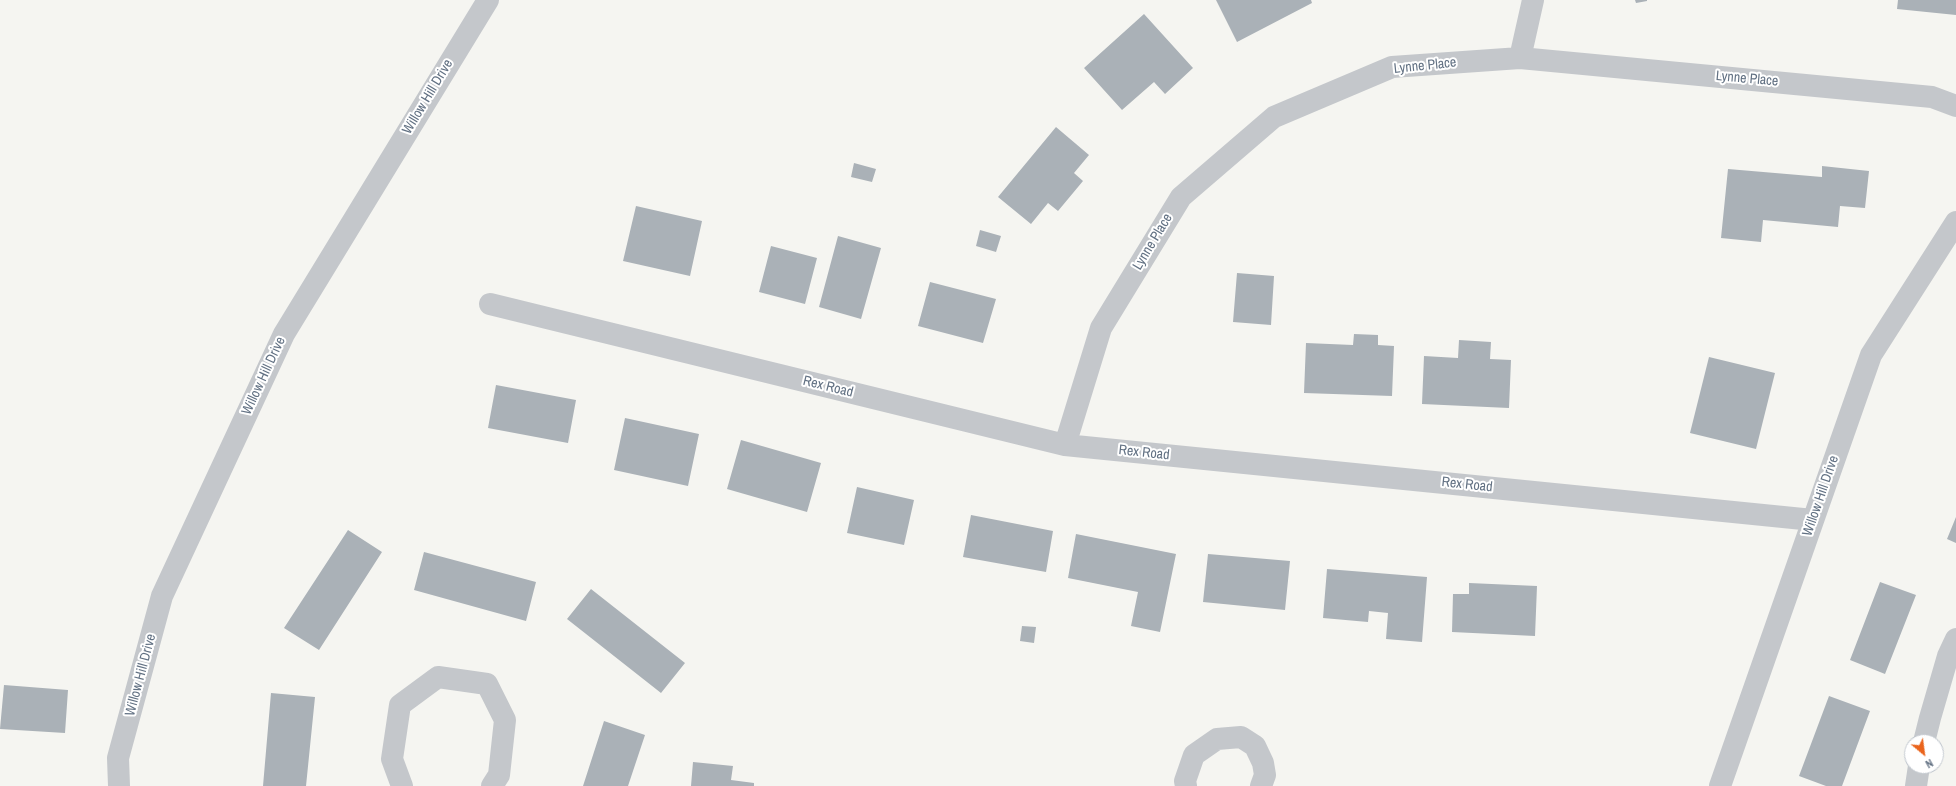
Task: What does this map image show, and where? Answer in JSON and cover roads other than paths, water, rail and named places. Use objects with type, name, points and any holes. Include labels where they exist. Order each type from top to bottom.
[{"type":"street","name":"Willow Hill Drive","points":[[118,786],[118,758],[162,596],[284,334],[488,0]]},
{"type":"street","points":[[1520,58],[1533,0]]},
{"type":"street","name":"Lynne Place","points":[[1065,445],[1101,328],[1180,198],[1274,118],[1392,67],[1520,58],[1932,97],[1956,106]]},
{"type":"street","name":"Willow Hill Drive","points":[[1720,786],[1871,355],[1956,222]]},
{"type":"street","name":"Rex Road","points":[[490,304],[1065,445],[1813,520]]},
{"type":"street","points":[[1926,734],[1948,656],[1956,639]]},
{"type":"street","points":[[402,786],[392,759],[400,705],[438,676],[487,684],[505,720],[499,775],[492,786]]},
{"type":"street","points":[[1186,786],[1185,781],[1194,755],[1217,739],[1241,737],[1255,746],[1263,763],[1265,775],[1261,786]]},
{"type":"street","points":[[1916,786],[1918,774]]}]
